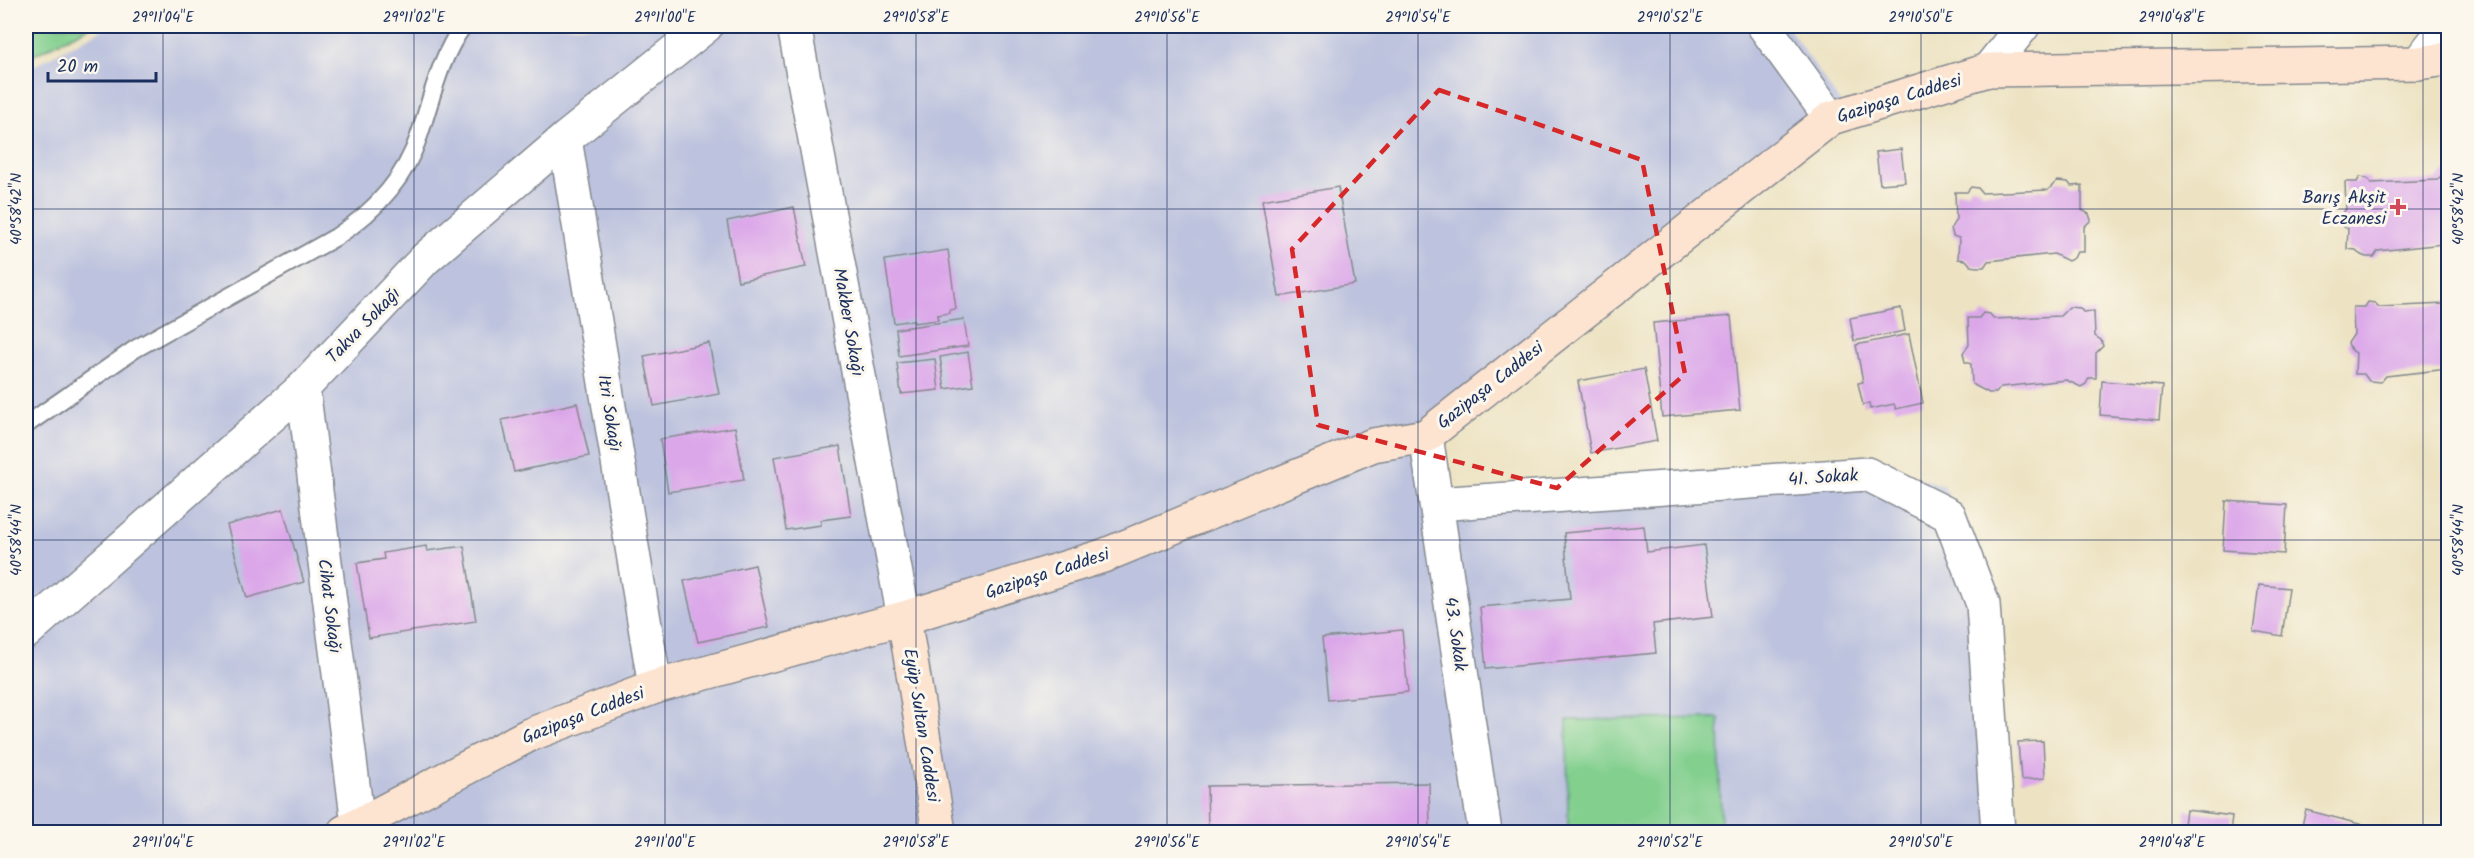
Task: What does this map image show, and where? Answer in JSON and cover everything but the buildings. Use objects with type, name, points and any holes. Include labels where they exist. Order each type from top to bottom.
[{"type":"street","name":"Takva Sokağı","points":[[26,632],[303,388],[426,258],[565,139],[706,26]]},
{"type":"street","name":"Makber Sokağı","points":[[794,26],[904,618]]},
{"type":"street","points":[[1764,26],[1831,118]]},
{"type":"street","points":[[1988,70],[2023,26]]},
{"type":"street","points":[[2433,61],[2447,26]]},
{"type":"street","name":"Gazipaşa Caddesi","points":[[354,830],[529,735],[655,687],[904,618],[1103,556],[1373,445],[1426,436],[1831,118],[1988,70],[2433,61]]},
{"type":"street","name":"Itri Sokağı","points":[[565,139],[655,687]]},
{"type":"street","name":"Cihat Sokağı","points":[[303,388],[354,830]]},
{"type":"street","name":"43. Sokak","points":[[1426,436],[1485,832]]},
{"type":"street","name":"41. Sokak","points":[[1436,504],[1867,474],[1949,515],[1983,604],[1998,832]]},
{"type":"street","name":"Eyüp Sultan Caddesi","points":[[904,618],[939,832]]},
{"type":"lane","points":[[26,425],[135,349],[336,237],[376,207],[392,188],[407,163],[419,136],[435,81],[446,55],[463,26]]},
{"type":"highlighted area","points":[[1439,90],[1642,160],[1685,374],[1557,488],[1318,425],[1292,249]]},
{"type":"shaded area","points":[[109,26],[1787,26],[1851,118],[1442,437],[1452,494],[1860,461],[1943,485],[1991,572],[2008,832],[26,832],[26,70]]},
{"type":"green space","points":[[26,26],[91,26],[26,59]]},
{"type":"green space","points":[[1719,718],[1721,832],[1568,832],[1567,720]]},
{"type":"place","name":"Barış Akşit Eczanesi","points":[[2398,207]]}]
